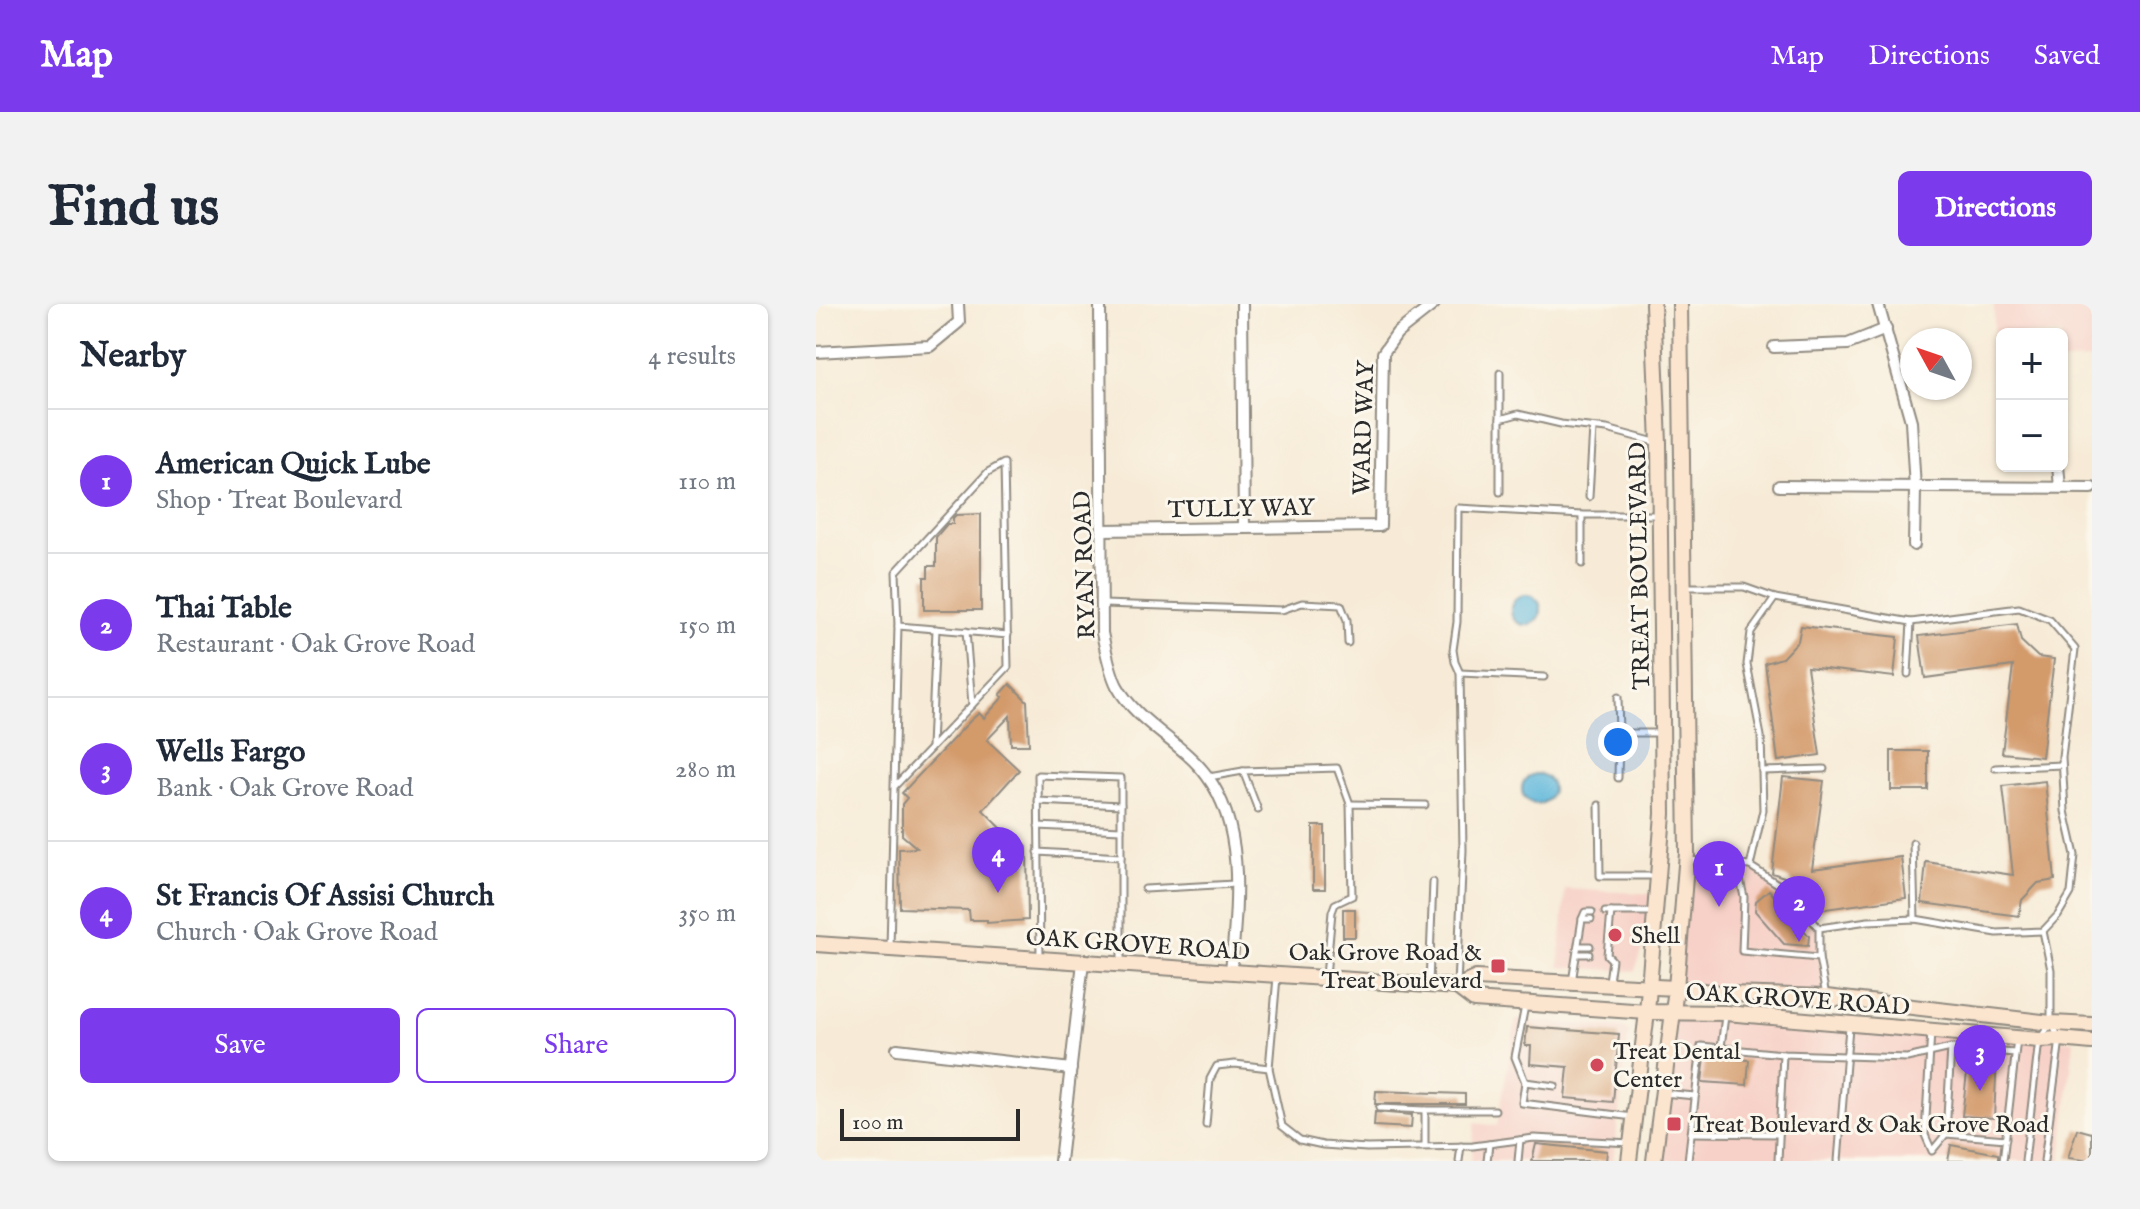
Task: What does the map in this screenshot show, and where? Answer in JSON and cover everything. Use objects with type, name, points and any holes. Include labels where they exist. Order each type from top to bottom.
[{"type":"main road","name":"TREAT BOULEVARD","points":[[1629,1161],[1647,1012],[1663,814],[1659,443],[1653,304]]},
{"type":"main road","name":"TREAT BOULEVARD","points":[[1654,1161],[1676,988],[1686,859],[1680,304]]},
{"type":"main road","name":"OAK GROVE ROAD","points":[[816,944],[1457,987],[1476,978],[1826,997],[2092,1025]]},
{"type":"main road","name":"OAK GROVE ROAD","points":[[1457,987],[1474,1000],[1647,1012],[1726,1013],[2092,1042]]},
{"type":"street","points":[[816,352],[930,346],[959,322],[958,304]]},
{"type":"street","name":"RYAN ROAD","points":[[1100,304],[1102,633],[1117,685],[1148,722],[1191,756],[1222,802],[1232,829],[1235,883],[1231,972]]},
{"type":"street","points":[[1242,304],[1244,528]]},
{"type":"street","name":"WARD WAY","points":[[1380,526],[1383,353],[1397,333],[1434,304]]},
{"type":"street","points":[[1878,304],[1911,421],[1914,545]]},
{"type":"street","points":[[1774,347],[1848,344],[1886,329]]},
{"type":"street","points":[[2059,472],[2060,487]]},
{"type":"street","points":[[1779,486],[2092,488]]},
{"type":"street","name":"TULLY WAY","points":[[1102,530],[1380,526]]},
{"type":"street","points":[[1060,1161],[1083,962]]},
{"type":"street","points":[[897,1049],[1071,1069]]},
{"type":"lane","points":[[1500,373],[1500,492]]},
{"type":"lane","points":[[1500,419],[1518,414],[1659,443]]},
{"type":"lane","points":[[1589,497],[1593,428]]},
{"type":"lane","points":[[890,949],[894,787],[898,626],[896,572],[988,472],[1004,463],[1008,667],[894,787]]},
{"type":"lane","points":[[1457,987],[1463,850],[1460,673],[1453,650],[1457,622],[1458,508],[1582,515],[1660,515]]},
{"type":"lane","points":[[1582,515],[1582,564]]},
{"type":"lane","points":[[1683,587],[1744,587],[1775,598],[1911,622],[2019,608],[2050,620],[2075,649],[2062,765],[2065,811],[2075,855],[2071,893],[2058,915],[2043,931],[1997,933],[1915,919],[1819,928]]},
{"type":"lane","points":[[1750,866],[1763,810],[1761,736],[1747,664],[1751,632],[1775,598]]},
{"type":"lane","points":[[1102,604],[1282,610],[1302,603],[1341,605],[1347,620],[1348,643]]},
{"type":"lane","points":[[1908,674],[1911,622]]},
{"type":"lane","points":[[898,626],[1008,635]]},
{"type":"lane","points":[[931,748],[936,629]]},
{"type":"lane","points":[[966,631],[972,705]]},
{"type":"lane","points":[[1460,673],[1544,677]]},
{"type":"lane","points":[[1618,697],[1618,778]]},
{"type":"lane","points":[[1619,733],[1663,733]]},
{"type":"lane","points":[[1995,768],[2062,765]]},
{"type":"lane","points":[[1208,777],[1243,771],[1337,768],[1350,804],[1352,896],[1335,904],[1332,912],[1326,979]]},
{"type":"lane","points":[[1762,771],[1824,769]]},
{"type":"lane","points":[[1243,771],[1258,810]]},
{"type":"lane","points":[[1040,960],[1038,775],[1121,778],[1121,965]]},
{"type":"lane","points":[[1038,801],[1121,805]]},
{"type":"lane","points":[[1350,804],[1425,805]]},
{"type":"lane","points":[[1599,805],[1600,876],[1658,876]]},
{"type":"lane","points":[[1038,826],[1121,830]]},
{"type":"lane","points":[[1913,843],[1915,919]]},
{"type":"lane","points":[[1038,852],[1121,857]]},
{"type":"lane","points":[[1686,859],[1750,866],[1784,888],[1819,928],[1819,958],[1826,997]]},
{"type":"lane","points":[[1736,865],[1744,897],[1742,951],[1819,958]]},
{"type":"lane","points":[[1429,985],[1433,882]]},
{"type":"lane","points":[[1145,889],[1235,883]]},
{"type":"lane","points":[[1572,983],[1582,919],[1585,912],[1592,916]]},
{"type":"lane","points":[[1609,985],[1612,960],[1605,955],[1608,912],[1655,912]]},
{"type":"lane","points":[[2043,931],[2051,970],[2051,1023],[2060,1039],[2044,1161]]},
{"type":"lane","points":[[1579,946],[1590,946]]},
{"type":"lane","points":[[1578,954],[1589,954]]},
{"type":"lane","points":[[1277,976],[1269,1068],[1282,1126],[1300,1140],[1367,1148],[1461,1146],[1534,1138],[1631,1143]]},
{"type":"lane","points":[[1525,1004],[1515,1057],[1525,1082],[1522,1103],[1634,1117]]},
{"type":"lane","points":[[1721,1047],[1726,1013]]},
{"type":"lane","points":[[2025,1161],[2039,1040],[2051,1023]]},
{"type":"lane","points":[[1838,1161],[1850,1025]]},
{"type":"lane","points":[[1931,1030],[1925,1135],[1932,1151]]},
{"type":"lane","points":[[2003,1161],[2017,1036]]},
{"type":"lane","points":[[1688,1161],[1701,1046],[1783,1054],[1907,1058],[1951,1048],[2015,1053]]},
{"type":"lane","points":[[1930,1161],[1932,1151],[1946,1134],[1951,1048]]},
{"type":"lane","points":[[1778,1161],[1783,1054]]},
{"type":"lane","points":[[1206,1125],[1210,1079],[1217,1066],[1235,1064],[1269,1068]]},
{"type":"lane","points":[[1525,1082],[1555,1086]]},
{"type":"lane","points":[[1662,1093],[1695,1096]]},
{"type":"lane","points":[[1379,1108],[1495,1110]]},
{"type":"lane","points":[[1425,1110],[1425,1146]]},
{"type":"lane","points":[[1691,1133],[1779,1134]]},
{"type":"lane","points":[[1946,1134],[2006,1139]]},
{"type":"lane","points":[[1518,1161],[1520,1140]]},
{"type":"lane","points":[[1487,1161],[1489,1144]]},
{"type":"lane","points":[[1459,1161],[1461,1146]]},
{"type":"shaded area","points":[[1994,304],[2092,304],[2092,360],[2068,361],[2068,328],[1996,328],[1994,362]]},
{"type":"shaded area","points":[[1686,859],[1750,866],[1784,888],[1819,928],[1819,958],[1826,997],[1676,988]]},
{"type":"shaded area","points":[[1565,889],[1656,894],[1655,912],[1635,971],[1559,967]]},
{"type":"shaded area","points":[[1673,1012],[2074,1041],[2061,1161],[1654,1161]]},
{"type":"shaded area","points":[[1516,1020],[1626,1028],[1629,1032],[1613,1161],[1471,1161],[1475,1123],[1497,1126]]},
{"type":"water","points":[[1526,595],[1537,599],[1541,610],[1537,621],[1526,625],[1515,621],[1511,610],[1515,599]]},
{"type":"water","points":[[1537,774],[1548,778],[1552,789],[1548,800],[1537,804],[1526,800],[1522,789],[1526,778]]},
{"type":"building","points":[[981,514],[981,610],[924,610],[924,577],[928,577],[928,566],[936,566],[936,537],[947,524],[953,524],[956,515]]},
{"type":"building","points":[[2017,624],[2021,641],[2038,657],[2054,659],[2042,757],[2002,753],[2013,666],[1925,678],[1919,636]]},
{"type":"building","points":[[1801,626],[1898,637],[1894,677],[1807,667],[1820,755],[1778,761],[1765,663],[1782,658],[1798,641]]},
{"type":"building","points":[[1010,684],[1027,701],[1029,745],[1011,745],[1010,716],[987,740],[1019,770],[983,810],[1014,841],[1021,841],[1027,847],[1028,920],[987,923],[987,920],[970,920],[969,910],[900,908],[899,849],[917,848],[902,835],[902,804],[907,798],[902,793],[970,721],[979,713],[984,718]]},
{"type":"building","points":[[1891,751],[1928,751],[1928,790],[1891,790]]},
{"type":"building","points":[[1783,777],[1824,781],[1812,869],[1901,857],[1906,898],[1811,911],[1805,893],[1787,878],[1772,873]]},
{"type":"building","points":[[2045,781],[2055,880],[2038,883],[2022,900],[2019,916],[1922,903],[1926,862],[2013,875],[2003,786]]},
{"type":"building","points":[[1313,826],[1325,826],[1325,889],[1313,889]]},
{"type":"building","points":[[1769,890],[1809,936],[1808,946],[1784,944],[1755,911],[1756,901]]},
{"type":"building","points":[[1343,909],[1355,909],[1355,937],[1343,937]]},
{"type":"building","name":"Treat Dental Center","points":[[1527,1027],[1619,1034],[1613,1102],[1565,1098],[1568,1067],[1530,1064],[1531,1046],[1525,1046]]},
{"type":"building","points":[[1969,1055],[1997,1057],[1994,1118],[1962,1116]]},
{"type":"building","points":[[1705,1057],[1749,1060],[1747,1085],[1702,1082]]},
{"type":"building","points":[[1376,1091],[1465,1094],[1465,1104],[1375,1104]]},
{"type":"building","points":[[1375,1112],[1412,1115],[1411,1128],[1374,1126]]},
{"type":"building","points":[[2077,1129],[2092,1133],[2092,1161],[2068,1158]]},
{"type":"building","points":[[1536,1144],[1607,1151],[1606,1161],[1532,1161]]},
{"type":"building","points":[[1951,1145],[1998,1154],[1998,1161],[1948,1161]]},
{"type":"place","name":"St Francis Of Assisi Church","points":[[998,893]]},
{"type":"place","name":"American Quick Lube","points":[[1719,907]]},
{"type":"place","name":"Shell","points":[[1615,935]]},
{"type":"place","name":"Thai Table","points":[[1799,942]]},
{"type":"place","name":"Oak Grove Road & Treat Boulevard","points":[[1498,966]]},
{"type":"place","name":"Treat Dental Center","points":[[1597,1065]]},
{"type":"place","name":"Wells Fargo","points":[[1980,1091]]},
{"type":"place","name":"Treat Boulevard & Oak Grove Road","points":[[1674,1124]]}]
